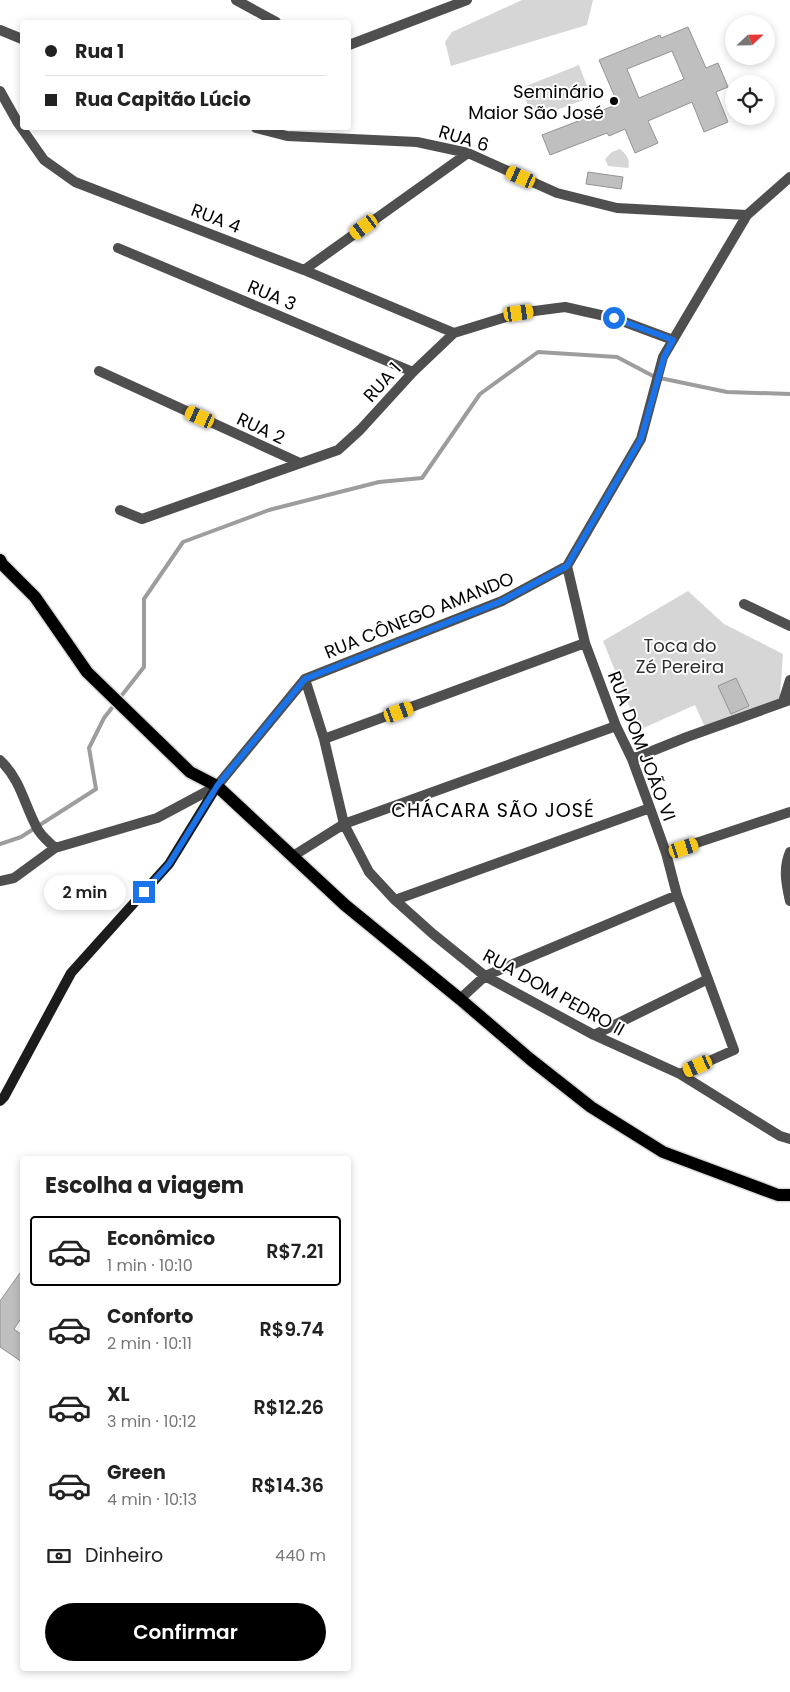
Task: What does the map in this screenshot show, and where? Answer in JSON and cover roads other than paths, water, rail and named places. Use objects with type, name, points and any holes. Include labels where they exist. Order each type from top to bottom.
[{"type":"main road","points":[[0,560],[35,597],[87,672],[190,772],[217,786],[345,906],[460,999],[530,1059],[592,1107],[663,1152],[778,1194],[790,1195]]},
{"type":"street","points":[[236,0],[272,20]]},
{"type":"street","points":[[351,44],[467,0]]},
{"type":"street","points":[[0,30],[20,38]]},
{"type":"street","name":"RUA 4","points":[[0,91],[20,126]]},
{"type":"street","name":"RUA 4","points":[[23,130],[44,160],[75,182],[304,270],[454,333]]},
{"type":"street","name":"RUA 6","points":[[264,130],[287,136],[417,142],[468,152],[557,193],[617,208],[747,215]]},
{"type":"street","points":[[304,270],[468,152]]},
{"type":"street","points":[[567,566],[641,439],[664,357],[673,340],[747,215],[790,177]]},
{"type":"street","name":"RUA 3","points":[[118,248],[413,372]]},
{"type":"street","name":"RUA 1","points":[[120,510],[142,518],[338,450],[360,430],[413,372],[454,333],[519,313],[565,307],[614,318],[673,340]]},
{"type":"street","name":"RUA 2","points":[[100,371],[300,464]]},
{"type":"street","name":"RUA DOM JOÃO VI","points":[[567,566],[585,643],[616,726],[632,759],[650,808],[666,853],[677,895],[734,1050],[680,1074]]},
{"type":"street","name":"RUA CÔNEGO AMANDO","points":[[305,679],[502,601],[567,566]]},
{"type":"street","points":[[744,604],[790,626]]},
{"type":"street","points":[[324,739],[585,643]]},
{"type":"street","points":[[0,1101],[4,1097],[71,974],[169,864],[217,786],[305,679]]},
{"type":"street","name":"RUA DOM PEDRO II","points":[[305,679],[324,739],[344,824],[369,872],[395,900],[485,976],[594,1035],[680,1074],[780,1136],[790,1140]]},
{"type":"street","points":[[632,759],[786,701],[790,680]]},
{"type":"street","points":[[293,856],[344,824],[616,726]]},
{"type":"street","points":[[0,760],[11,772],[26,799],[37,830],[55,848]]},
{"type":"street","points":[[0,881],[14,878],[55,848],[157,818],[217,786]]},
{"type":"street","points":[[395,900],[650,808]]},
{"type":"street","points":[[666,853],[790,812]]},
{"type":"street","points":[[790,852],[785,863],[790,900]]},
{"type":"street","points":[[460,999],[485,976],[677,895]]},
{"type":"street","points":[[594,1035],[708,979]]},
{"type":"waterway","points":[[0,844],[21,837],[96,789],[89,748],[104,718],[144,667],[144,599],[183,542],[269,510],[379,482],[422,478],[480,394],[538,352],[617,357],[655,377],[727,392],[790,394]]},
{"type":"place","name":"Seminário Maior São José","points":[[614,101]]},
{"type":"district","name":"CHÁCARA SÃO JOSÉ","points":[[493,810]]},
{"type":"park label","name":"Toca do Zé Pereira","points":[[680,655]]}]
